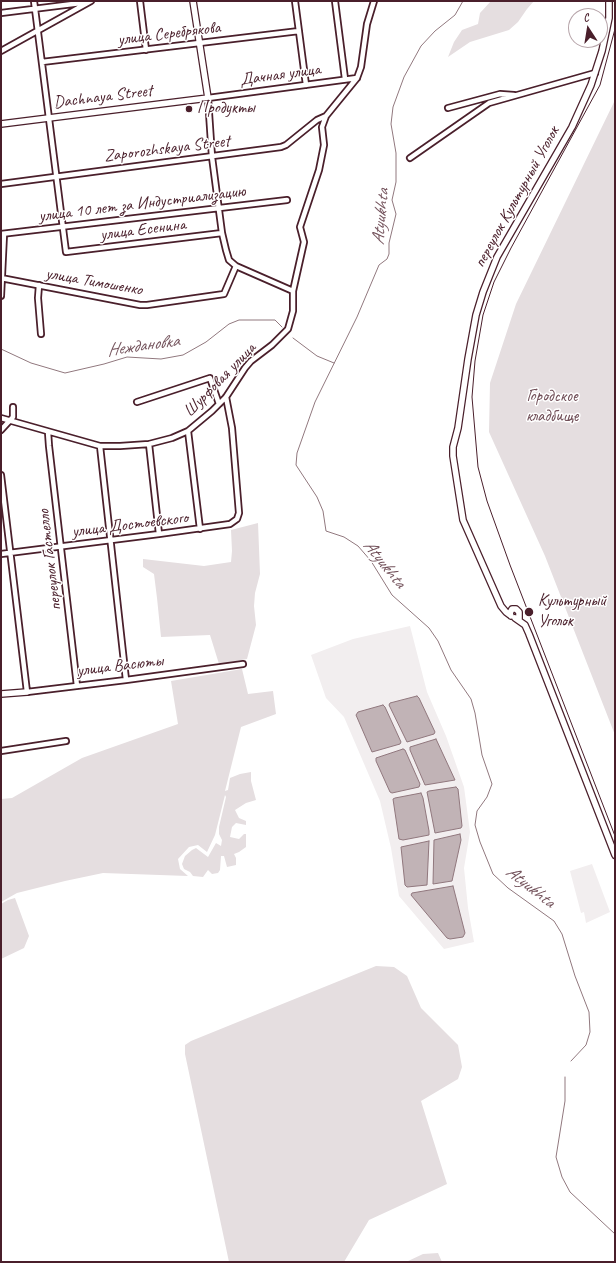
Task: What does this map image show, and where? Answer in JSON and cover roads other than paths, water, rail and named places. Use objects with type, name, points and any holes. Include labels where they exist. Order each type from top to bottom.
[{"type":"street","points":[[34,1],[63,227]]},
{"type":"street","points":[[1,13],[89,1]]},
{"type":"street","points":[[1,51],[89,1]]},
{"type":"street","points":[[140,1],[146,50]]},
{"type":"street","points":[[193,1],[208,98],[212,157],[222,233],[229,260],[236,266],[293,290],[304,242],[300,227],[319,170],[324,145],[322,127],[326,116],[357,78],[361,67],[367,24],[374,1]]},
{"type":"street","points":[[295,1],[306,85]]},
{"type":"street","points":[[335,1],[345,79]]},
{"type":"street","name":"переулок Культурный Уголок","points":[[610,1],[609,18],[602,51],[583,104],[572,127],[497,257],[483,292],[476,315],[453,456],[462,515],[467,532],[501,606],[525,625],[615,855]]},
{"type":"street","name":"улица Серебрякова","points":[[42,62],[299,31]]},
{"type":"street","points":[[410,158],[489,103],[595,73]]},
{"type":"street","name":"Дачная улица","points":[[208,98],[357,78]]},
{"type":"street","points":[[448,108],[500,94],[518,96]]},
{"type":"street","name":"Dachnaya Street","points":[[1,124],[208,98]]},
{"type":"street","name":"Zaporozhskaya Street","points":[[1,184],[281,147],[286,145],[317,120],[326,116]]},
{"type":"street","name":"улица 10 лет за Индустриализацию","points":[[2,234],[287,200]]},
{"type":"street","name":"улица Есенина","points":[[63,227],[66,252],[222,233]]},
{"type":"street","points":[[1,296],[2,234]]},
{"type":"street","name":"улица Тимошенко","points":[[2,278],[140,305],[224,294],[236,266]]},
{"type":"street","points":[[39,286],[38,298],[41,334]]},
{"type":"street","name":"Шурфовая улица","points":[[1,418],[10,422],[100,446],[149,444],[172,438],[188,431],[200,422],[226,397],[251,361],[272,345],[288,329],[293,312],[293,290]]},
{"type":"street","points":[[137,402],[210,378],[219,404]]},
{"type":"street","name":"улица Достоевского","points":[[1,554],[230,524],[237,519],[239,512],[232,428],[226,397]]},
{"type":"street","points":[[1,430],[13,417],[13,407]]},
{"type":"street","points":[[188,431],[200,529]]},
{"type":"street","name":"переулок Гастелло","points":[[48,432],[77,686]]},
{"type":"street","points":[[149,444],[159,534]]},
{"type":"street","points":[[100,446],[126,680]]},
{"type":"street","points":[[1,475],[27,692]]},
{"type":"street","name":"улица Васюты","points":[[1,694],[126,680],[243,664]]},
{"type":"street","points":[[1,751],[66,741]]},
{"type":"waterway","name":"Atyukhta","points":[[463,1],[455,15],[435,31],[421,46],[404,77],[393,107],[391,124],[396,153],[396,182],[392,200],[396,214],[389,243],[389,254],[387,259],[379,265],[357,317],[315,402],[297,453],[296,465],[317,497],[323,511],[326,531],[344,537],[358,546],[371,561],[392,595],[429,628],[438,641],[451,670],[471,699],[475,713],[482,755],[492,784],[487,797],[477,811],[475,825],[480,842],[493,874],[508,888],[554,921],[562,934],[575,976],[589,1012],[590,1032],[586,1045],[571,1061]]},
{"type":"waterway","name":"Неждановка","points":[[1,349],[31,363],[65,373],[127,357],[161,359],[183,355],[206,342],[229,324],[239,320],[275,320],[282,327]]},
{"type":"waterway","name":"Неждановка","points":[[293,338],[317,356],[334,363]]},
{"type":"waterway","name":"Atyukhta","points":[[565,1077],[565,1101],[556,1157],[562,1177],[570,1192],[615,1234]]},
{"type":"railway","points":[[615,29],[600,85],[494,282],[483,315],[475,361],[472,397],[478,467],[487,501],[510,565],[615,836]]},
{"type":"place","name":"Продукты","points":[[189,109]]},
{"type":"place","name":"Культурный Уголок","points":[[529,612]]},
{"type":"park label","name":"Городское кладбище","points":[[552,407]]}]
